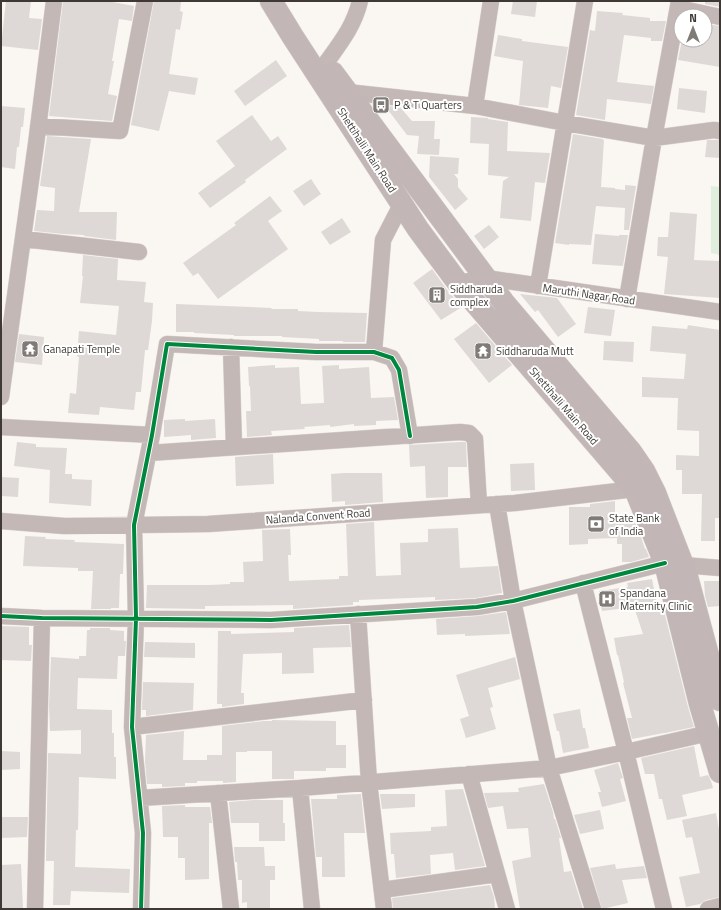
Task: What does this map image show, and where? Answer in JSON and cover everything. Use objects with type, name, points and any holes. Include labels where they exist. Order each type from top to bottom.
[{"type":"main road","name":"Shettihalli Main Road","points":[[271,1],[338,92],[505,304],[631,452],[644,471],[643,487]]},
{"type":"main road","name":"Shettihalli Main Road","points":[[285,1],[326,63],[338,92],[402,204],[418,229],[458,283],[643,487],[674,564],[700,704],[720,772]]},
{"type":"main road","name":"Shettihalli Main Road","points":[[674,564],[686,573],[720,700]]},
{"type":"street","points":[[1,397],[54,1]]},
{"type":"street","points":[[38,126],[120,131],[145,1]]},
{"type":"street","points":[[326,63],[351,25],[357,13],[360,1]]},
{"type":"street","points":[[475,106],[491,1]]},
{"type":"street","points":[[538,286],[585,1]]},
{"type":"street","points":[[627,299],[654,138],[679,4],[720,17]]},
{"type":"street","points":[[338,92],[475,106],[654,138],[714,130],[720,131]]},
{"type":"street","points":[[374,352],[383,240],[402,204]]},
{"type":"street","points":[[23,240],[139,252]]},
{"type":"street","name":"Maruthi Nagar Road","points":[[458,283],[486,278],[720,312]]},
{"type":"street","points":[[141,909],[143,833],[132,727],[136,618],[134,525],[149,453],[168,344],[316,352],[374,352],[392,358],[399,370],[410,436]]},
{"type":"street","points":[[231,347],[234,447]]},
{"type":"street","points":[[1,427],[152,435]]},
{"type":"street","points":[[149,453],[460,432],[469,433],[475,439],[479,505]]},
{"type":"street","name":"Nalanda Convent Road","points":[[1,520],[64,526],[208,524],[497,504],[643,487]]},
{"type":"street","points":[[497,504],[513,601],[549,768],[593,909]]},
{"type":"street","points":[[1,616],[42,618],[271,620],[477,607],[513,601],[583,583],[674,564],[720,568]]},
{"type":"street","points":[[583,583],[664,909]]},
{"type":"street","points":[[358,614],[369,782],[384,909]]},
{"type":"street","points":[[36,909],[42,618]]},
{"type":"street","points":[[132,727],[364,700]]},
{"type":"street","points":[[140,798],[300,788],[549,768],[709,733]]},
{"type":"street","points":[[469,774],[507,909]]},
{"type":"street","points":[[300,788],[312,909]]},
{"type":"street","points":[[218,793],[231,909]]},
{"type":"street","points":[[382,890],[497,874]]},
{"type":"street","points":[[708,909],[720,906]]},
{"type":"green space","points":[[711,186],[720,187],[720,255],[711,253]]},
{"type":"building","points":[[6,1],[31,1],[29,18],[42,19],[38,50],[1,46]]},
{"type":"building","points":[[63,1],[107,1],[134,6],[132,21],[119,19],[108,94],[117,96],[112,121],[49,116]]},
{"type":"building","points":[[154,1],[181,1],[180,11],[183,12],[180,30],[176,29],[169,74],[198,78],[195,95],[169,91],[159,131],[131,125]]},
{"type":"building","points":[[513,1],[537,1],[535,17],[511,14]]},
{"type":"building","points":[[705,1],[720,1],[720,7],[705,4]]},
{"type":"building","points":[[597,11],[623,13],[622,15],[650,18],[650,21],[666,21],[662,41],[651,41],[651,38],[624,35],[617,82],[654,86],[651,104],[607,99],[605,120],[576,115],[590,30],[595,31]]},
{"type":"building","points":[[713,25],[720,26],[720,67],[678,60],[680,48],[713,48]]},
{"type":"building","points":[[498,35],[522,39],[522,41],[568,47],[561,88],[551,86],[548,108],[519,105],[523,61],[494,56]]},
{"type":"building","points":[[276,60],[287,76],[245,106],[234,91]]},
{"type":"building","points":[[679,88],[707,91],[705,113],[677,109]]},
{"type":"building","points":[[1,106],[25,108],[19,147],[17,147],[15,169],[1,167]]},
{"type":"building","points":[[385,106],[400,107],[412,121],[435,121],[434,139],[440,139],[439,155],[417,154],[419,136],[407,135]]},
{"type":"building","points":[[252,115],[271,141],[278,136],[287,149],[245,180],[246,182],[210,208],[198,193],[235,166],[216,141]]},
{"type":"building","points":[[471,117],[488,118],[508,122],[507,151],[550,153],[545,183],[535,182],[531,221],[500,218],[503,181],[509,177],[488,175],[489,144],[470,143]]},
{"type":"building","points":[[573,134],[604,140],[601,187],[625,190],[625,185],[636,186],[629,230],[624,230],[625,208],[596,206],[591,245],[569,245],[555,243]]},
{"type":"building","points":[[47,136],[91,139],[79,212],[117,212],[116,240],[84,235],[34,231],[37,210],[54,211],[55,188],[40,186]]},
{"type":"building","points":[[707,140],[720,140],[720,158],[705,157]]},
{"type":"building","points":[[430,156],[459,158],[458,174],[454,174],[458,179],[458,187],[468,199],[455,210],[429,177]]},
{"type":"building","points":[[311,179],[321,194],[304,206],[293,191]]},
{"type":"building","points":[[270,196],[282,211],[268,221],[288,249],[218,299],[198,273],[193,276],[183,263],[236,225],[234,223]]},
{"type":"building","points":[[670,212],[697,214],[694,260],[720,261],[720,298],[664,294],[668,257],[657,256],[658,237],[668,237]]},
{"type":"building","points":[[342,218],[351,232],[330,245],[321,232]]},
{"type":"building","points":[[489,225],[499,237],[484,249],[474,236]]},
{"type":"building","points":[[595,234],[619,236],[628,235],[623,266],[592,264]]},
{"type":"building","points":[[83,255],[118,259],[117,280],[146,282],[144,302],[153,303],[148,350],[145,350],[141,392],[136,392],[134,410],[100,407],[99,415],[68,413],[70,393],[76,394],[79,357],[77,356],[79,331],[116,335],[119,306],[80,303],[83,276]]},
{"type":"building","name":"Siddharuda complex","points":[[432,269],[462,307],[441,320],[413,283]]},
{"type":"building","points":[[520,294],[557,298],[576,324],[558,337],[538,310],[535,312]]},
{"type":"building","points":[[176,304],[298,309],[298,311],[318,312],[367,313],[365,342],[319,341],[319,339],[282,336],[234,336],[194,332],[176,332]]},
{"type":"building","points":[[588,307],[615,310],[611,336],[584,333]]},
{"type":"building","name":"Siddharuda Mutt","points":[[476,323],[512,365],[489,383],[454,339]]},
{"type":"building","points":[[688,325],[720,330],[720,518],[715,518],[715,541],[701,541],[702,494],[682,494],[682,470],[676,470],[676,455],[699,456],[699,431],[677,430],[678,398],[642,397],[642,377],[684,379],[686,354],[650,351],[652,326],[687,329]]},
{"type":"building","name":"Ganapati Temple","points":[[19,334],[44,337],[42,365],[15,362]]},
{"type":"building","points":[[604,341],[634,342],[633,362],[603,360]]},
{"type":"building","points":[[275,365],[275,368],[299,367],[301,404],[324,403],[322,366],[339,365],[339,369],[369,367],[371,398],[394,397],[398,420],[376,421],[376,425],[354,426],[354,424],[330,427],[330,425],[304,427],[305,429],[271,431],[272,435],[247,437],[246,411],[251,411],[248,367]]},
{"type":"building","points":[[185,419],[185,421],[215,419],[216,438],[191,440],[191,435],[164,437],[164,420]]},
{"type":"building","points":[[17,442],[36,444],[36,447],[67,448],[65,474],[72,474],[72,479],[92,480],[91,506],[49,503],[50,470],[14,466]]},
{"type":"building","points":[[465,442],[467,467],[448,467],[448,497],[426,498],[425,466],[410,467],[409,445]]},
{"type":"building","points":[[273,454],[274,484],[236,486],[235,457]]},
{"type":"building","points":[[534,463],[535,490],[511,491],[510,464]]},
{"type":"building","points":[[382,473],[383,502],[345,505],[345,501],[332,502],[331,474]]},
{"type":"building","points":[[1,477],[19,478],[18,497],[1,496]]},
{"type":"building","points":[[615,501],[615,518],[633,517],[649,557],[631,562],[622,562],[622,544],[617,544],[617,538],[588,539],[588,544],[569,545],[569,507],[590,507],[590,504]]},
{"type":"building","points":[[374,522],[376,576],[401,575],[400,543],[428,542],[428,529],[458,528],[460,568],[498,566],[502,593],[476,598],[435,600],[435,597],[359,600],[359,602],[353,602],[353,605],[293,609],[293,605],[205,606],[205,609],[146,608],[147,585],[210,585],[230,584],[230,582],[244,582],[243,562],[263,561],[262,530],[290,529],[291,555],[288,555],[289,581],[339,579],[339,576],[348,576],[346,524]]},
{"type":"building","points":[[25,536],[46,537],[45,539],[75,540],[74,542],[124,544],[123,574],[120,574],[119,608],[91,609],[93,571],[78,571],[78,568],[23,566]]},
{"type":"building","points":[[652,579],[657,605],[662,603],[694,727],[632,739],[627,718],[632,718],[614,638],[643,634],[634,607],[602,611],[599,591],[628,587],[627,583]]},
{"type":"building","points":[[704,581],[720,581],[720,606],[708,607],[705,596]]},
{"type":"building","points":[[506,612],[510,634],[465,636],[465,634],[437,635],[436,619]]},
{"type":"building","points":[[349,625],[351,647],[313,648],[314,673],[282,674],[282,653],[243,654],[241,693],[244,693],[244,704],[222,707],[222,704],[217,704],[218,631],[231,631],[231,634],[294,632],[294,628]]},
{"type":"building","points":[[1,626],[29,627],[29,645],[32,645],[31,661],[1,660]]},
{"type":"building","points":[[90,628],[110,628],[110,630],[124,631],[124,641],[126,641],[125,656],[118,656],[117,679],[78,678],[77,709],[112,710],[112,733],[114,733],[116,779],[79,777],[78,830],[76,830],[75,867],[130,869],[129,893],[71,891],[70,905],[53,905],[54,861],[46,861],[48,753],[81,754],[81,730],[50,731],[49,706],[51,657],[79,659],[79,656],[86,656],[87,630],[90,630]]},
{"type":"building","points":[[145,642],[195,643],[195,658],[144,657]]},
{"type":"building","points":[[515,657],[520,679],[488,688],[493,707],[490,708],[496,729],[466,738],[460,719],[469,716],[456,675]]},
{"type":"building","points":[[143,682],[194,683],[193,710],[146,716],[146,710],[142,710]]},
{"type":"building","points":[[580,709],[583,728],[585,728],[589,748],[563,753],[559,731],[557,731],[553,714]]},
{"type":"building","points":[[272,720],[336,721],[336,745],[346,745],[346,768],[326,768],[326,771],[294,771],[294,779],[272,779],[272,751],[247,751],[236,752],[236,782],[223,783],[223,781],[197,781],[197,783],[185,783],[185,786],[162,787],[162,784],[147,784],[145,761],[146,735],[184,731],[183,760],[207,760],[207,755],[222,755],[222,726]]},
{"type":"building","points":[[694,746],[700,777],[708,775],[713,788],[682,795],[687,816],[667,820],[662,799],[659,799],[654,774],[645,774],[641,758]]},
{"type":"building","points":[[1,751],[20,752],[20,769],[1,770]]},
{"type":"building","points":[[618,763],[623,778],[620,779],[626,801],[602,807],[598,792],[601,792],[594,770]]},
{"type":"building","points":[[544,784],[561,838],[559,838],[564,872],[571,871],[583,909],[520,909],[512,861],[531,857],[528,828],[507,829],[503,806],[488,808],[484,793],[519,792],[518,788]]},
{"type":"building","points":[[463,789],[485,866],[455,870],[453,853],[430,855],[431,874],[396,878],[394,854],[391,854],[390,833],[431,831],[431,827],[447,826],[445,790]]},
{"type":"building","points":[[361,794],[365,833],[344,833],[345,877],[322,877],[322,857],[316,857],[311,799],[337,799],[337,795]]},
{"type":"building","points":[[380,794],[415,794],[415,807],[382,809]]},
{"type":"building","points":[[283,800],[285,841],[259,841],[259,823],[231,823],[229,802]]},
{"type":"building","points":[[185,805],[185,807],[210,807],[212,823],[209,823],[209,879],[185,880],[185,858],[178,858],[178,837],[163,837],[162,806]]},
{"type":"building","points":[[600,810],[604,829],[580,834],[574,815]]},
{"type":"building","points":[[716,813],[720,835],[720,897],[686,907],[679,877],[700,873],[692,837],[686,838],[682,820]]},
{"type":"building","points":[[1,817],[28,817],[27,837],[1,838]]},
{"type":"building","points":[[234,847],[264,847],[265,866],[275,866],[275,880],[270,880],[270,909],[247,909],[247,902],[242,903],[242,880],[238,880]]},
{"type":"building","points":[[21,864],[23,909],[1,909],[1,865]]},
{"type":"building","points":[[615,864],[616,869],[644,866],[647,878],[622,880],[628,903],[602,909],[590,868]]},
{"type":"building","points":[[490,885],[494,897],[495,909],[393,909],[392,898]]},
{"type":"cycle path","points":[[141,909],[143,833],[132,727],[136,618],[134,525],[152,435],[167,344],[316,352],[374,352],[392,358],[399,370],[410,436]]},
{"type":"cycle path","points":[[1,616],[42,618],[271,620],[477,607],[513,601],[665,563]]},
{"type":"place","name":"P & T Quarters","points":[[381,105]]},
{"type":"place","name":"Siddharuda complex","points":[[437,295]]},
{"type":"place","name":"Ganapati Temple","points":[[30,349]]},
{"type":"place","name":"Siddharuda Mutt","points":[[483,351]]},
{"type":"place","name":"State Bank of India","points":[[596,524]]},
{"type":"place","name":"Spandana Maternity Clinic","points":[[607,599]]}]
